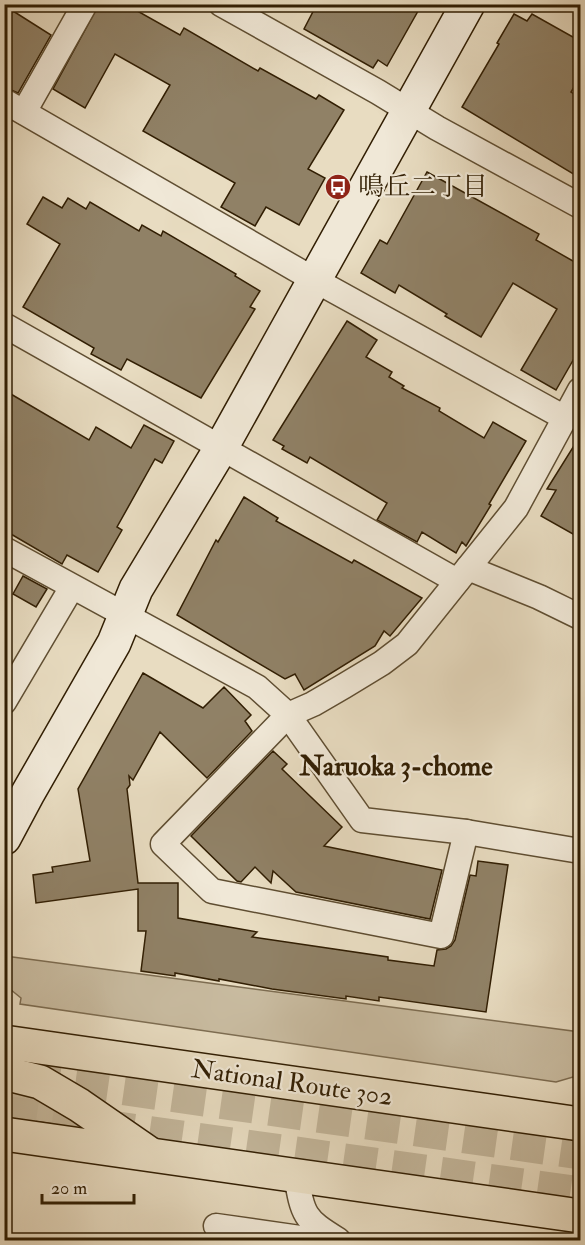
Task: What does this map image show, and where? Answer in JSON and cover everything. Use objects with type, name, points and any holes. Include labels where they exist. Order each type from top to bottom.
[{"type":"highway","name":"National Route 302","points":[[4,1042],[578,1123]]},
{"type":"highway","points":[[4,1073],[40,1082],[60,1093],[151,1155]]},
{"type":"highway","points":[[4,1134],[580,1216]]},
{"type":"street","points":[[85,4],[14,107],[314,279],[565,418]]},
{"type":"street","points":[[221,4],[580,206]]},
{"type":"street","points":[[4,838],[114,643],[136,589],[221,447],[468,4]]},
{"type":"street","points":[[4,325],[221,447],[244,463],[462,575],[539,597],[580,617]]},
{"type":"street","points":[[466,832],[441,936],[212,891],[163,844],[288,715],[344,687],[407,644],[516,508],[580,390]]},
{"type":"street","points":[[4,549],[256,687],[288,715],[362,820],[466,832],[580,851]]},
{"type":"street","points":[[4,702],[72,587]]},
{"type":"street","points":[[296,1176],[301,1204],[311,1224],[338,1240]]},
{"type":"street","points":[[216,1226],[314,1240]]},
{"type":"shaded area","points":[[5,956],[580,1032],[580,1075],[556,1082],[20,1004],[21,998],[5,985]]},
{"type":"shaded area","points":[[5,1089],[36,1094],[79,1121],[77,1125],[68,1126],[5,1117]]},
{"type":"building","points":[[99,4],[125,4],[180,35],[184,28],[258,71],[260,68],[316,99],[319,95],[344,110],[308,169],[325,178],[299,225],[266,207],[255,226],[221,207],[235,183],[143,131],[170,85],[115,54],[85,108],[53,89]]},
{"type":"building","points":[[317,4],[422,4],[387,66],[378,60],[373,68],[304,29]]},
{"type":"building","points":[[13,11],[51,35],[18,93],[4,87],[4,24]]},
{"type":"building","points":[[514,14],[527,21],[532,14],[580,41],[580,77],[571,92],[580,98],[580,178],[462,107]]},
{"type":"building","points":[[427,172],[539,234],[536,240],[580,265],[580,348],[556,390],[521,370],[557,309],[513,283],[481,337],[399,285],[395,293],[361,273],[380,240],[387,244]]},
{"type":"building","points":[[43,197],[62,208],[68,198],[86,209],[90,202],[139,231],[142,225],[161,236],[163,231],[236,274],[235,276],[260,291],[250,307],[255,309],[201,398],[127,359],[121,370],[91,354],[94,348],[23,307],[60,244],[27,224]]},
{"type":"building","points":[[347,321],[377,340],[366,357],[392,372],[389,377],[404,386],[402,388],[440,408],[439,411],[484,438],[493,422],[526,441],[466,546],[462,542],[456,553],[422,532],[417,542],[377,520],[387,503],[310,457],[307,463],[282,449],[284,446],[273,440]]},
{"type":"building","points":[[4,390],[89,440],[96,427],[131,448],[144,425],[174,441],[162,463],[155,459],[117,527],[122,530],[98,572],[67,555],[62,564],[4,530]]},
{"type":"building","points":[[580,436],[580,538],[541,516],[556,490],[547,489]]},
{"type":"building","points":[[244,497],[278,518],[276,521],[352,563],[354,560],[422,598],[390,636],[384,631],[375,646],[304,690],[295,674],[285,679],[177,615],[216,540],[218,542]]},
{"type":"building","points":[[23,576],[47,589],[36,607],[13,594]]},
{"type":"building","points":[[143,673],[203,708],[224,687],[251,715],[245,721],[252,731],[207,778],[160,732],[133,780],[129,776],[130,785],[127,789],[138,883],[178,883],[178,918],[257,932],[252,937],[434,966],[437,950],[446,949],[455,940],[470,875],[476,876],[478,861],[508,865],[486,1012],[379,997],[379,1001],[346,996],[346,999],[219,979],[219,981],[175,973],[175,976],[141,971],[146,931],[138,931],[138,889],[36,903],[33,875],[53,872],[52,867],[90,861],[78,789]]},
{"type":"building","points":[[273,751],[287,764],[282,769],[342,827],[324,846],[442,870],[430,919],[296,892],[273,871],[271,883],[255,867],[241,882],[237,881],[191,836]]},
{"type":"tunnel","points":[[27,1075],[580,1153]]},
{"type":"tunnel","points":[[4,1112],[580,1193]]},
{"type":"place","name":"鳴丘二丁目","points":[[338,187]]},
{"type":"district","name":"Naruoka 3-chome","points":[[396,766]]}]
